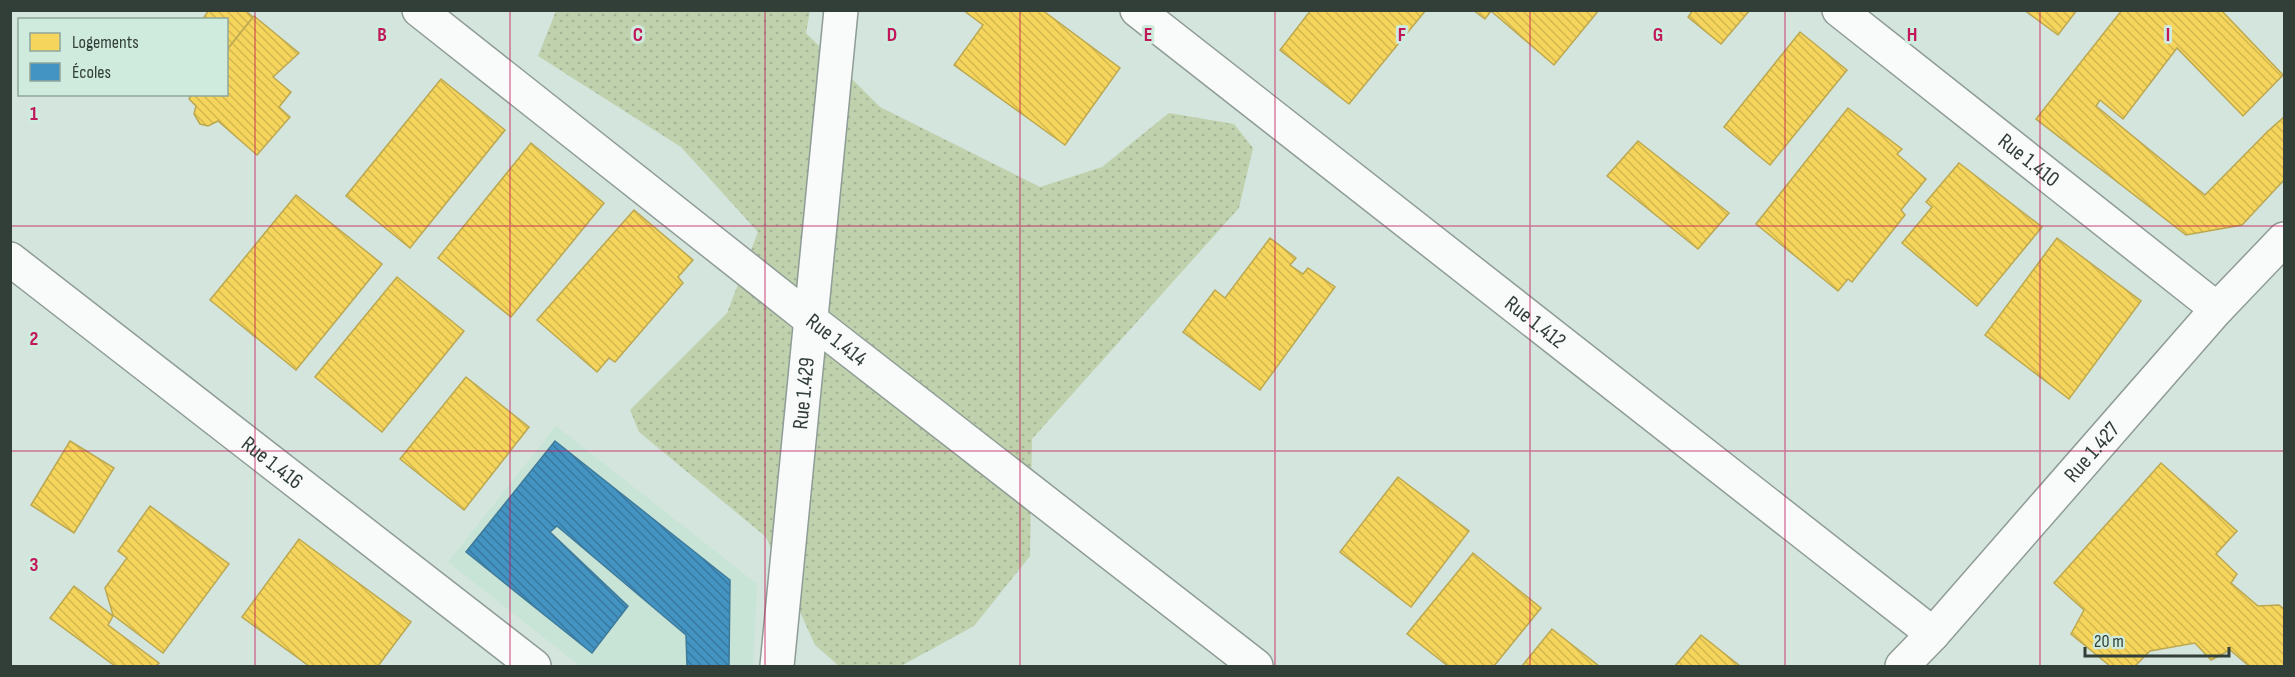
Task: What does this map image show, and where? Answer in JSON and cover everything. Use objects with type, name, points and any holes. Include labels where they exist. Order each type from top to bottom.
[{"type":"street","name":"Rue 1.414","points":[[419,10],[811,320],[1256,666]]},
{"type":"street","name":"Rue 1.429","points":[[777,666],[841,10]]},
{"type":"street","name":"Rue 1.412","points":[[1137,10],[1933,634]]},
{"type":"street","name":"Rue 1.410","points":[[1839,10],[2217,309]]},
{"type":"street","name":"Rue 1.427","points":[[1902,666],[1933,634],[2217,309],[2284,239]]},
{"type":"street","name":"Rue 1.416","points":[[10,259],[534,666]]},
{"type":"shaded area","points":[[556,11],[810,11],[806,33],[880,107],[1040,187],[1102,167],[1169,113],[1234,124],[1253,148],[1239,208],[1032,439],[1030,556],[974,626],[901,666],[839,666],[815,645],[766,537],[639,432],[630,410],[727,313],[758,232],[681,147],[538,56]]},
{"type":"shaded area","points":[[556,426],[757,584],[753,666],[580,666],[448,562]]},
{"type":"building: Logements","points":[[209,10],[245,10],[253,17],[228,48],[228,18],[203,18]]},
{"type":"building: Logements","points":[[963,10],[1042,10],[1120,68],[1065,145],[954,65],[983,25]]},
{"type":"building: Logements","points":[[1311,10],[1426,10],[1349,104],[1280,50]]},
{"type":"building: Logements","points":[[1473,10],[1599,10],[1554,65],[1491,11],[1485,19]]},
{"type":"building: Logements","points":[[1693,10],[1750,10],[1721,44],[1688,17]]},
{"type":"building: Logements","points":[[2024,10],[2077,10],[2058,35]]},
{"type":"building: Logements","points":[[2122,10],[2221,10],[2283,75],[2243,116],[2177,48],[2123,119],[2100,100],[2096,106],[2205,195],[2284,117],[2284,180],[2242,225],[2186,235],[2036,119]]},
{"type":"building: Logements","points":[[254,16],[299,53],[273,77],[291,92],[279,107],[290,117],[257,155],[218,121],[208,126],[200,124],[194,114],[196,106],[189,99],[191,96],[228,96],[228,48]]},
{"type":"building: Logements","points":[[1800,32],[1847,70],[1770,165],[1724,127]]},
{"type":"building: Logements","points":[[441,79],[505,130],[410,248],[346,196]]},
{"type":"building: Logements","points":[[1848,108],[1902,149],[1897,154],[1926,179],[1901,210],[1905,215],[1852,282],[1848,279],[1838,291],[1756,224]]},
{"type":"building: Logements","points":[[1638,141],[1729,213],[1698,249],[1607,176]]},
{"type":"building: Logements","points":[[531,143],[604,203],[511,317],[438,258]]},
{"type":"building: Logements","points":[[1959,163],[2042,227],[1977,306],[1902,243],[1932,207],[1926,202]]},
{"type":"building: Logements","points":[[296,195],[382,264],[296,370],[210,300]]},
{"type":"building: Logements","points":[[634,210],[693,260],[678,277],[683,283],[615,362],[609,358],[597,372],[537,320]]},
{"type":"building: Logements","points":[[1270,238],[1296,258],[1290,265],[1303,274],[1308,268],[1335,287],[1260,390],[1183,332],[1215,290],[1225,298]]},
{"type":"building: Logements","points":[[2057,238],[2141,301],[2069,399],[1985,335]]},
{"type":"building: Logements","points":[[397,277],[464,331],[382,432],[315,377]]},
{"type":"building: Logements","points":[[466,377],[529,427],[464,510],[400,459]]},
{"type":"building: Logements","points":[[70,441],[114,468],[74,533],[31,505]]},
{"type":"building: Logements","points":[[2161,463],[2237,531],[2216,554],[2237,574],[2231,583],[2258,606],[2279,605],[2284,609],[2284,666],[2249,666],[2230,650],[2211,660],[2195,643],[2150,651],[2135,666],[2110,666],[2071,634],[2084,610],[2054,583]]},
{"type":"building: Logements","points":[[1398,477],[1469,531],[1411,607],[1340,552]]},
{"type":"building: Logements","points":[[150,506],[229,564],[163,653],[113,615],[105,588],[127,558],[118,551]]},
{"type":"building: Logements","points":[[299,539],[411,622],[378,666],[309,666],[242,617]]},
{"type":"building: Logements","points":[[1473,553],[1541,608],[1494,666],[1448,666],[1407,634]]},
{"type":"building: Logements","points":[[74,586],[113,616],[108,625],[159,663],[156,666],[115,666],[50,618]]},
{"type":"building: Logements","points":[[1552,629],[1599,666],[1522,666]]},
{"type":"building: Logements","points":[[1701,635],[1740,666],[1675,666]]},
{"type":"building: Écoles","points":[[555,441],[730,580],[729,666],[687,666],[686,635],[557,526],[550,532],[628,606],[592,653],[466,552]]}]
